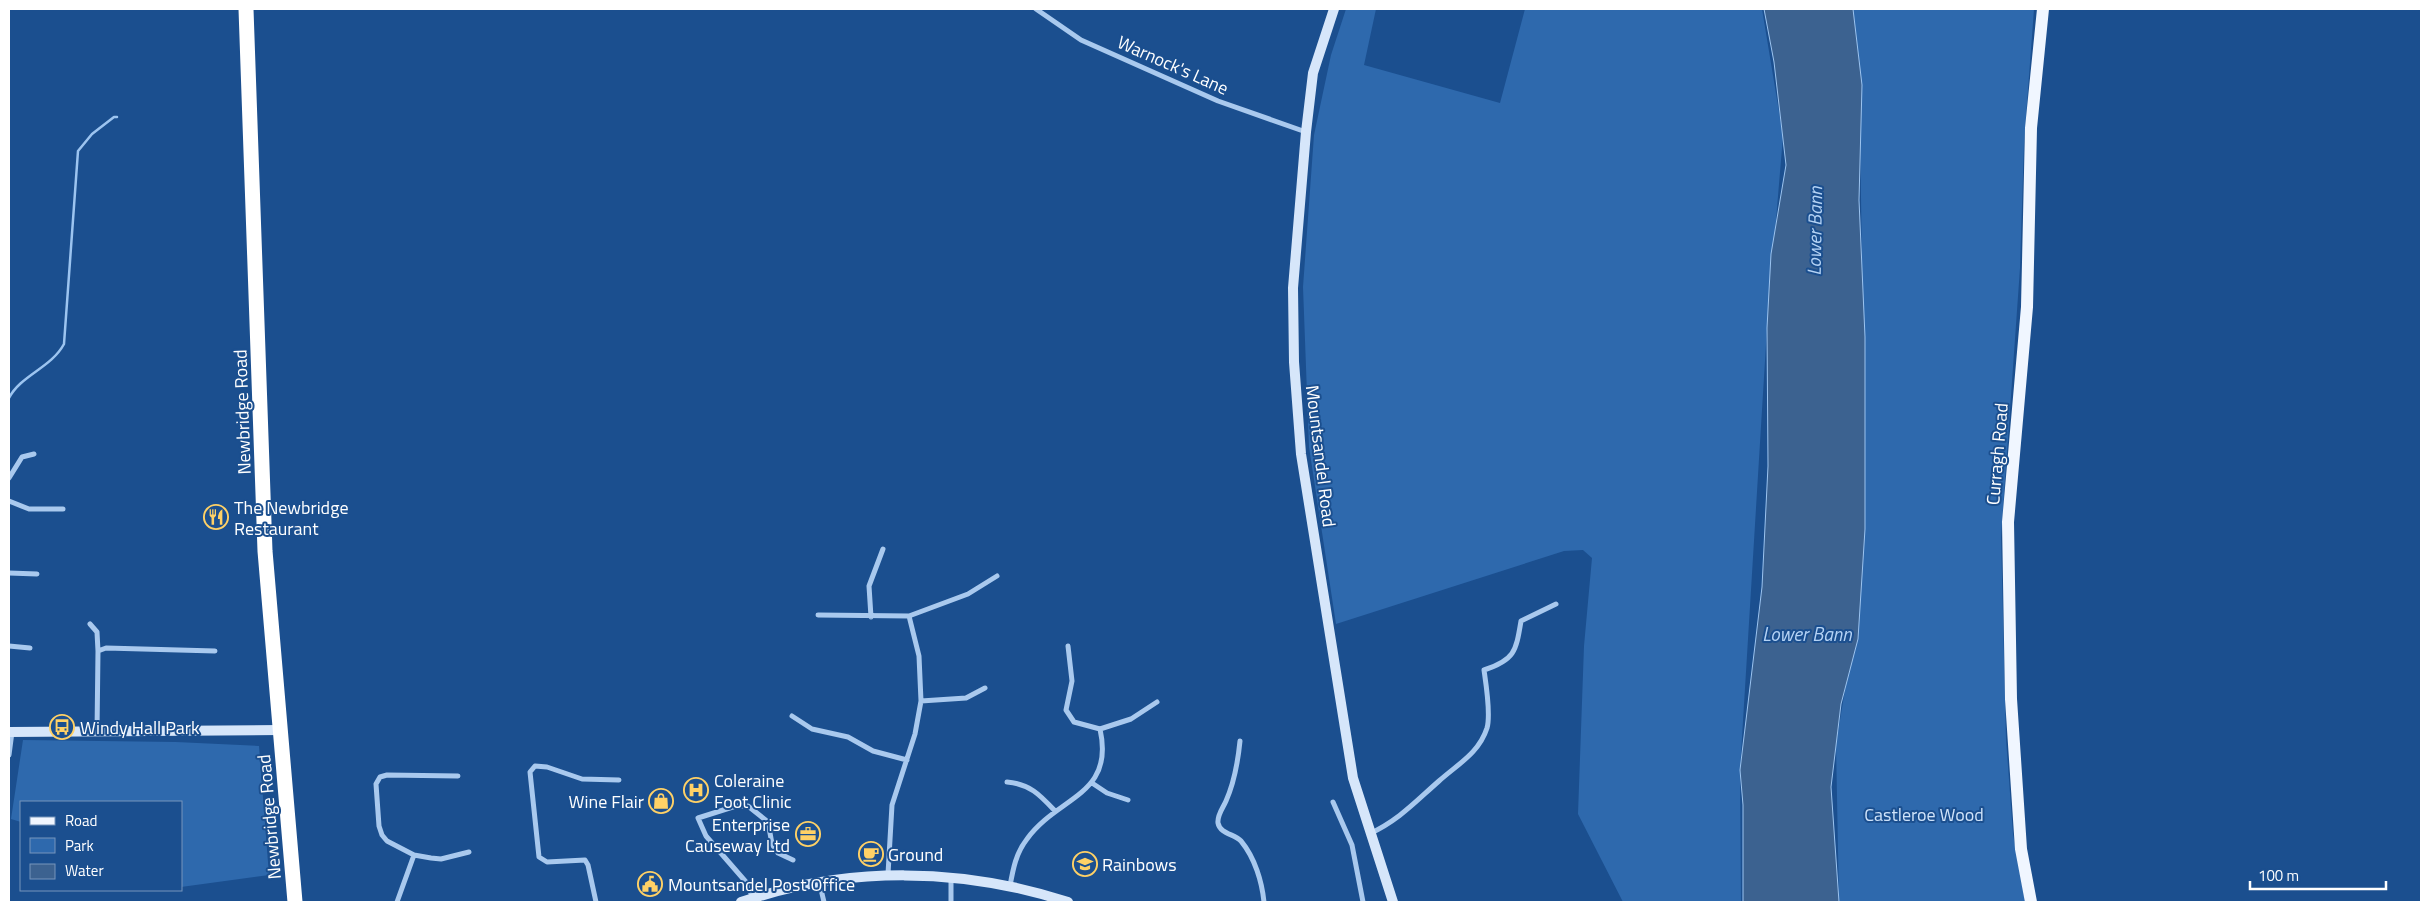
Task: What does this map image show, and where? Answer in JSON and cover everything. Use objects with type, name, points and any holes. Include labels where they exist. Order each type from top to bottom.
[{"type":"highway","name":"Newbridge Road","points":[[246,9],[265,551],[295,902]]},
{"type":"main road","name":"Curragh Road","points":[[2031,902],[2022,850],[2011,699],[2008,522],[2027,307],[2031,128],[2043,9]]},
{"type":"street","name":"Warnock's Lane","points":[[1036,9],[1081,40],[1218,101],[1306,132]]},
{"type":"street","name":"Mountsandel Road","points":[[1334,9],[1313,73],[1306,132],[1293,288],[1294,362],[1301,454],[1353,778],[1369,834],[1393,902]]},
{"type":"street","points":[[9,478],[22,457],[34,454]]},
{"type":"street","points":[[9,502],[29,508],[63,510]]},
{"type":"street","points":[[871,617],[869,586],[883,549]]},
{"type":"street","points":[[9,573],[37,574]]},
{"type":"street","points":[[818,615],[909,616],[968,594],[997,576]]},
{"type":"street","points":[[1369,834],[1410,810],[1478,747],[1488,726],[1484,670],[1503,664],[1516,650],[1521,621],[1556,604]]},
{"type":"street","points":[[888,874],[892,805],[907,760],[921,701],[919,656],[909,616]]},
{"type":"street","points":[[90,624],[97,632],[97,732]]},
{"type":"street","points":[[9,646],[30,648]]},
{"type":"street","points":[[1068,646],[1072,682],[1066,710],[1074,722],[1100,729],[1131,719],[1156,702]]},
{"type":"street","points":[[98,651],[106,648],[215,651]]},
{"type":"street","points":[[921,701],[966,698],[985,688]]},
{"type":"street","points":[[792,716],[812,729],[848,737],[873,750],[907,760]]},
{"type":"street","points":[[1010,886],[1021,847],[1028,837],[1055,811],[1092,783],[1101,768],[1103,746],[1100,729]]},
{"type":"street","points":[[9,755],[10,732],[280,730]]},
{"type":"street","points":[[1240,741],[1238,762],[1226,800],[1218,816],[1218,823],[1221,829],[1243,843],[1262,886],[1264,902]]},
{"type":"street","points":[[596,902],[588,865],[585,860],[546,862],[539,857],[530,772],[535,766],[547,766],[582,780],[619,780]]},
{"type":"street","points":[[458,776],[387,775],[377,780],[379,826],[387,842],[414,855],[441,859],[469,852]]},
{"type":"street","points":[[1007,782],[1021,783],[1034,789],[1055,811]]},
{"type":"street","points":[[1092,783],[1107,792],[1128,800]]},
{"type":"street","points":[[1334,802],[1352,845],[1363,902]]},
{"type":"street","points":[[753,898],[746,882],[706,836],[698,818],[723,810],[748,806],[768,822],[772,844],[778,853],[793,860]]},
{"type":"street","points":[[397,902],[414,855]]},
{"type":"street","points":[[741,902],[819,881],[888,874],[952,877],[1010,886],[1068,902]]},
{"type":"street","points":[[951,902],[952,877]]},
{"type":"street","points":[[819,881],[824,902]]},
{"type":"green space","points":[[1346,9],[1376,9],[1364,65],[1500,103],[1525,9],[1762,9],[1783,136],[1767,328],[1740,770],[1741,902],[1623,902],[1578,814],[1584,646],[1592,558],[1583,550],[1564,551],[1336,624],[1309,447],[1303,287],[1314,135],[1331,55]]},
{"type":"green space","name":"Castleroe Wood","points":[[1853,9],[2034,9],[2024,143],[2020,268],[2001,537],[2006,739],[2013,834],[2025,902],[1839,902],[1836,744],[1860,600],[1865,470],[1859,61]]},
{"type":"green space","points":[[23,740],[176,742],[259,746],[269,875],[182,887],[182,801],[20,801],[20,822],[11,819]]},
{"type":"water","name":"Lower Bann","points":[[1764,9],[1853,9],[1862,85],[1859,200],[1865,337],[1865,529],[1858,639],[1841,704],[1831,787],[1839,902],[1743,902],[1743,805],[1740,770],[1762,587],[1768,466],[1767,328],[1771,254],[1786,165],[1774,62]]},
{"type":"waterway","points":[[9,398],[21,383],[52,359],[64,344],[78,151],[92,134],[114,117],[117,117]]},
{"type":"place","name":"The Newbridge Restaurant","points":[[216,517]]},
{"type":"place","name":"Windy Hall Park","points":[[62,727]]},
{"type":"place","name":"Coleraine Foot Clinic","points":[[696,790]]},
{"type":"place","name":"Wine Flair","points":[[661,801]]},
{"type":"place","name":"Enterprise Causeway Ltd","points":[[808,834]]},
{"type":"place","name":"Ground","points":[[871,854]]},
{"type":"place","name":"Rainbows","points":[[1085,864]]},
{"type":"place","name":"Mountsandel Post Office","points":[[650,884]]}]
